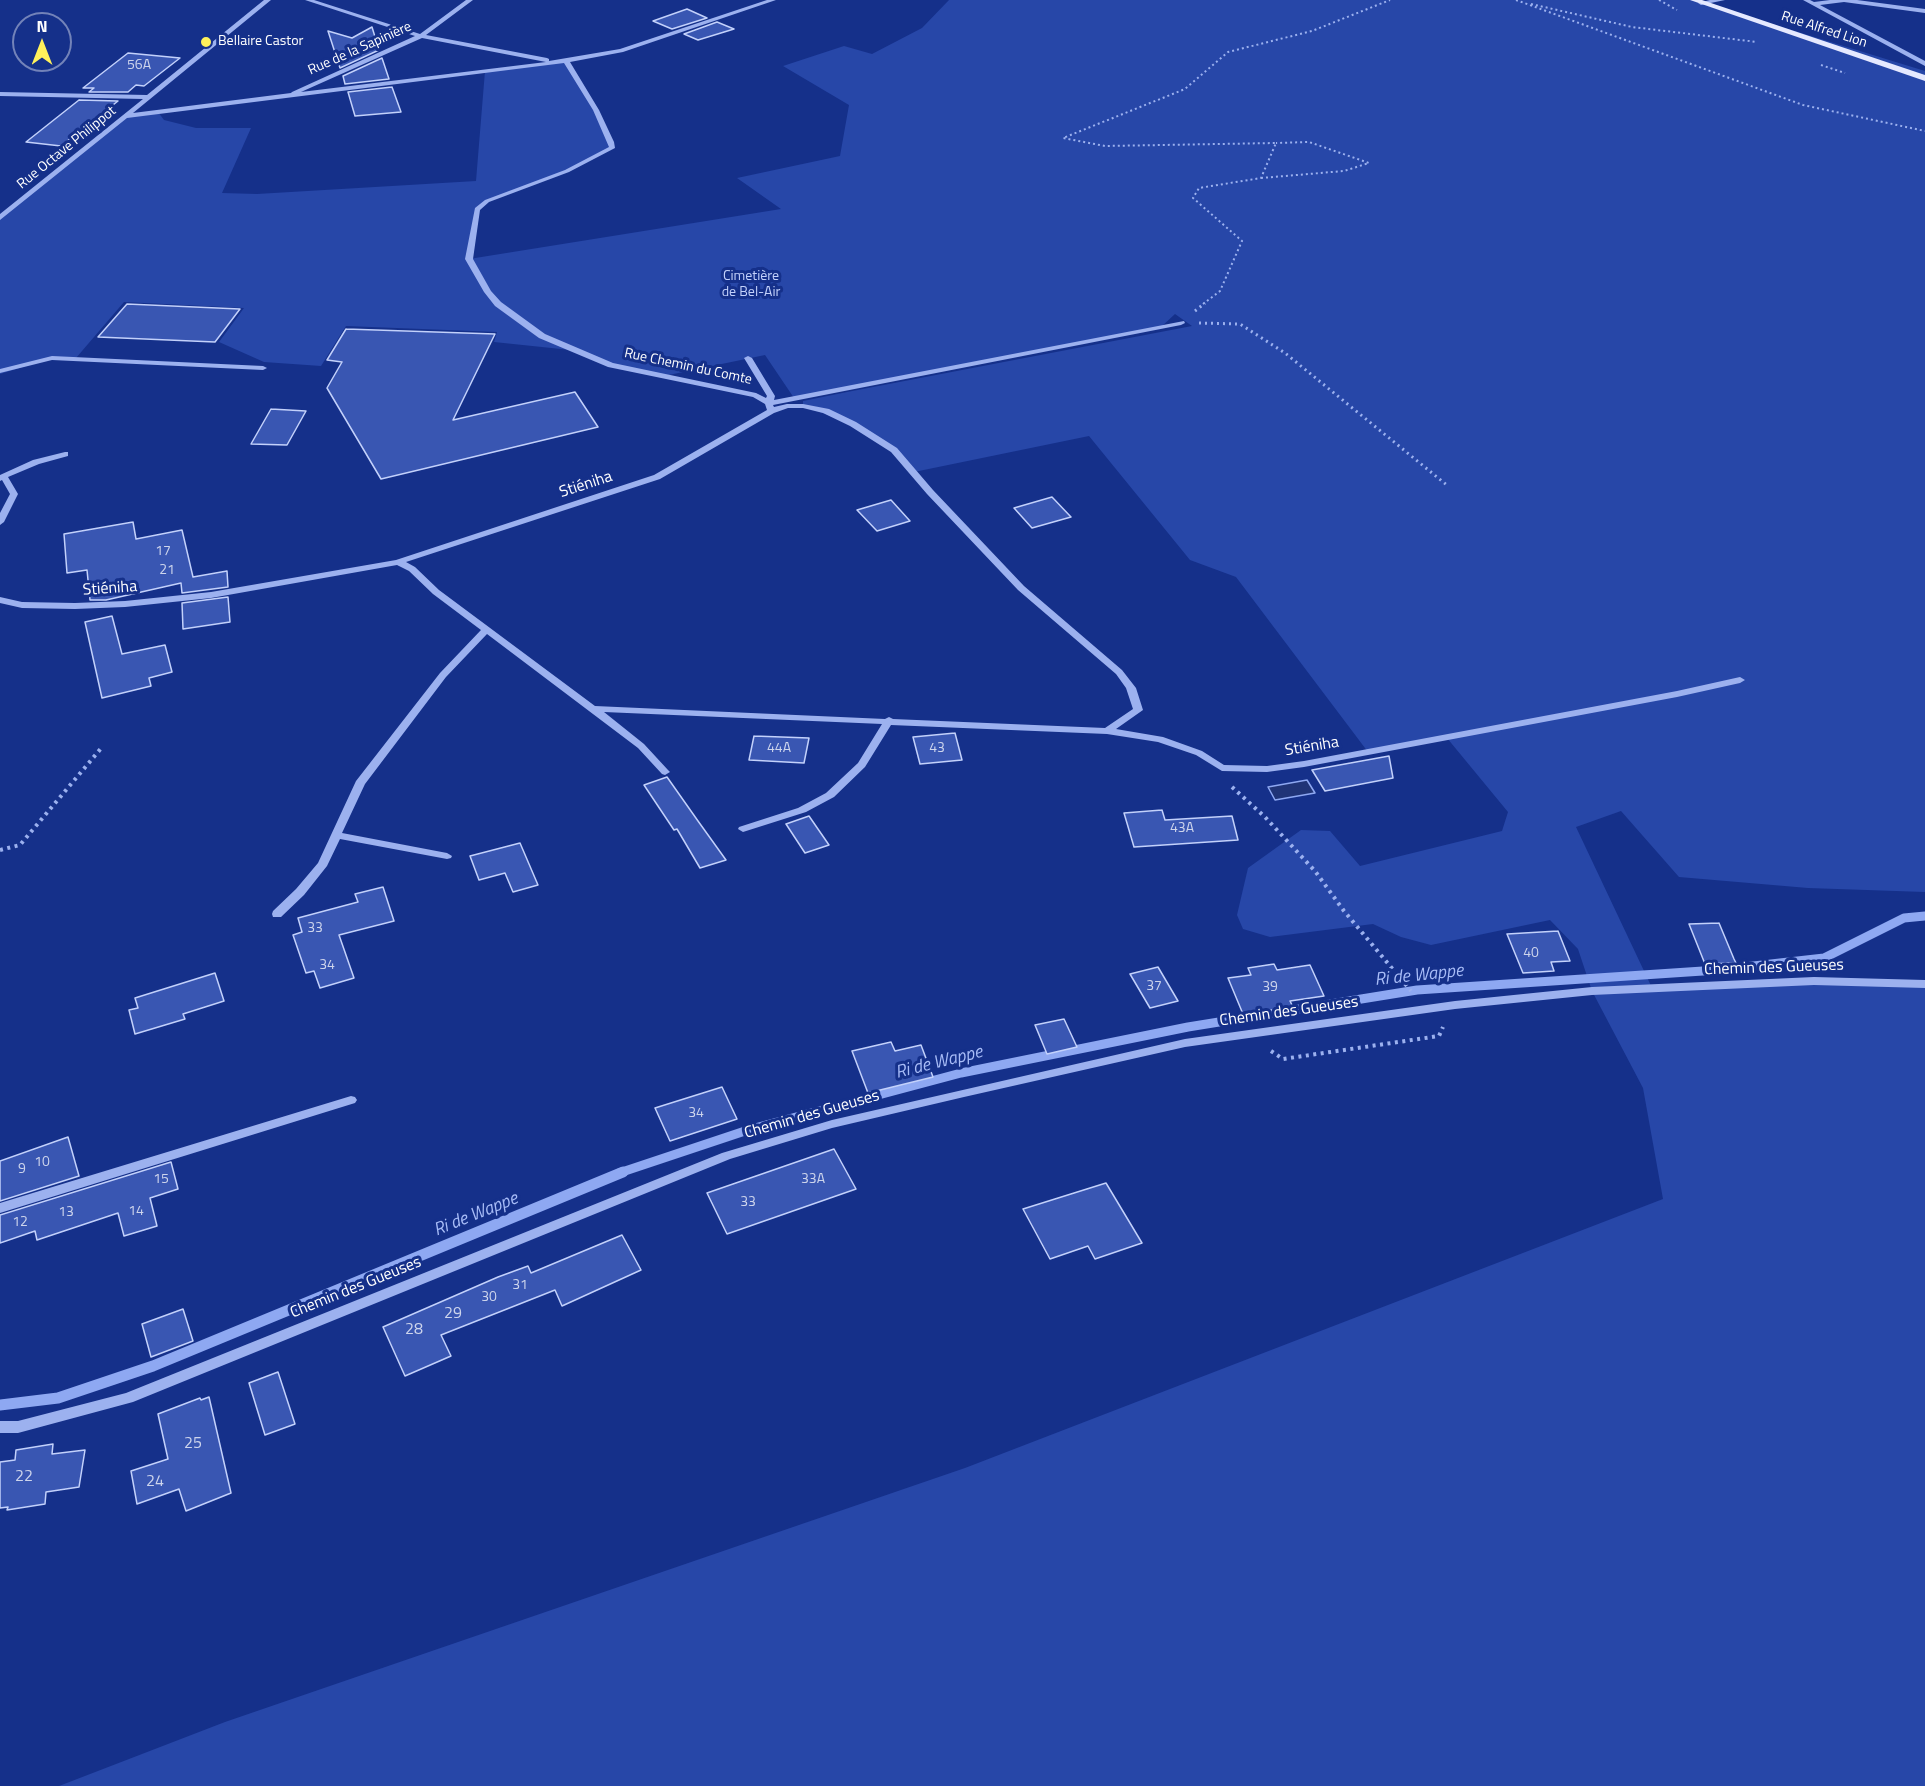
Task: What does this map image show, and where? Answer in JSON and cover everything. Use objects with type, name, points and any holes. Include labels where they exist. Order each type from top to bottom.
[{"type":"main road","name":"Rue Alfred Lion","points":[[1698,2],[1922,77]]},
{"type":"street","name":"Rue Octave Philippot","points":[[0,218],[268,0]]},
{"type":"street","points":[[308,0],[421,36],[556,62]]},
{"type":"street","name":"Rue de la Sapinière","points":[[288,96],[421,36],[470,0]]},
{"type":"street","points":[[126,116],[566,61],[621,51],[773,0]]},
{"type":"street","name":"Rue Alfred Lion","points":[[1698,2],[1722,0]]},
{"type":"street","name":"Rue Alfred Lion","points":[[1806,0],[1925,64]]},
{"type":"street","points":[[1813,4],[1843,0],[1925,11]]},
{"type":"street","name":"Rue Chemin du Comte","points":[[566,61],[596,110],[612,142],[612,148],[567,171],[487,201],[477,209],[469,259],[473,270],[498,304],[542,336],[611,365],[756,395],[770,407]]},
{"type":"street","name":"Rue Octave Philippot","points":[[0,94],[149,97]]},
{"type":"street","points":[[770,407],[1181,323]]},
{"type":"street","points":[[0,371],[52,358],[263,368]]},
{"type":"street","points":[[748,358],[771,396],[770,407]]},
{"type":"street","points":[[770,407],[803,406],[826,411],[853,424],[894,450],[930,492],[1021,588],[1119,672],[1131,688],[1138,710],[1107,731]]},
{"type":"street","name":"Stiéniha","points":[[0,600],[22,605],[125,604],[211,595],[398,562],[657,477],[770,407]]},
{"type":"street","points":[[0,522],[14,494],[2,478],[36,462],[65,454]]},
{"type":"street","points":[[398,562],[412,570],[436,592],[593,708],[641,746],[665,772]]},
{"type":"street","points":[[277,914],[300,892],[323,864],[360,783],[443,675],[486,630]]},
{"type":"street","name":"Stiéniha","points":[[1222,768],[1267,769],[1304,765],[1740,680]]},
{"type":"street","points":[[593,708],[687,711],[788,719],[890,720],[1107,731],[1160,739],[1199,753],[1222,768]]},
{"type":"street","points":[[743,829],[802,810],[830,795],[862,765],[890,720]]},
{"type":"street","points":[[336,835],[447,856]]},
{"type":"street","name":"Chemin des Gueuses","points":[[0,1427],[18,1427],[128,1398],[726,1156],[832,1124],[953,1095],[1185,1044],[1455,1005],[1592,991],[1814,981],[1925,984]]},
{"type":"street","points":[[0,1208],[351,1100]]},
{"type":"path","points":[[1181,323],[1220,291],[1242,241],[1193,198],[1199,188],[1261,178],[1344,171],[1369,163],[1309,142],[1106,146],[1063,138],[1185,89],[1228,52],[1312,31],[1390,0]]},
{"type":"path","points":[[1515,0],[1632,27],[1764,43]]},
{"type":"path","points":[[1515,0],[1803,105],[1925,131]]},
{"type":"path","points":[[1261,178],[1276,143]]},
{"type":"path","points":[[1181,323],[1240,324],[1286,353],[1448,486]]},
{"type":"path","points":[[0,850],[20,845],[103,746]]},
{"type":"path","points":[[1222,768],[1227,782],[1265,817],[1316,871],[1344,911],[1408,987]]},
{"type":"path","points":[[1246,1034],[1283,1059],[1439,1036],[1455,1005]]},
{"type":"green space","name":"Cimetière de Bel-Air","points":[[949,0],[1694,0],[1925,71],[1925,892],[1808,888],[1679,877],[1621,811],[1576,827],[1653,990],[1814,981],[1925,984],[1925,1786],[59,1786],[225,1722],[965,1468],[1663,1199],[1643,1088],[1592,991],[1578,949],[1550,920],[1431,945],[1401,937],[1373,924],[1270,937],[1243,929],[1237,915],[1248,868],[1301,830],[1330,831],[1360,866],[1502,831],[1508,812],[1447,738],[1368,752],[1236,577],[1190,560],[1089,436],[914,472],[909,464],[853,424],[803,406],[803,401],[1192,326],[1175,314],[1161,327],[794,398],[765,355],[664,376],[611,365],[580,351],[494,342],[497,332],[346,326],[321,366],[264,362],[219,342],[244,308],[124,302],[76,358],[52,358],[0,374],[0,218],[126,116],[158,112],[164,120],[196,128],[251,128],[222,193],[257,194],[476,181],[485,71],[566,61],[596,110],[612,148],[567,171],[487,202],[477,209],[469,259],[781,209],[737,178],[840,156],[849,105],[783,66],[844,46],[872,54],[922,28]]},
{"type":"shaded area","points":[[1307,780],[1315,793],[1275,800],[1268,787]]},
{"type":"building","points":[[687,9],[707,18],[672,29],[653,21]]},
{"type":"building","points":[[717,22],[734,29],[698,40],[684,34]]},
{"type":"building","points":[[372,27],[379,50],[340,68],[328,31],[352,38]]},
{"type":"building","points":[[128,53],[180,58],[144,86],[136,85],[128,92],[89,92],[94,88],[83,88]]},
{"type":"building","points":[[382,58],[389,79],[345,84],[343,76]]},
{"type":"building","points":[[392,87],[401,112],[355,116],[348,92]]},
{"type":"building","points":[[79,100],[118,101],[61,146],[26,142]]},
{"type":"building","points":[[127,304],[240,309],[215,342],[98,337]]},
{"type":"building","points":[[346,329],[495,334],[453,420],[575,392],[598,427],[381,479],[327,388],[342,362],[327,360]]},
{"type":"building","points":[[271,409],[306,411],[287,445],[251,444]]},
{"type":"building","points":[[1052,497],[1071,517],[1032,528],[1014,508]]},
{"type":"building","points":[[891,500],[910,521],[877,531],[857,510]]},
{"type":"building","points":[[133,522],[136,539],[182,530],[193,577],[227,571],[228,587],[182,593],[181,583],[106,600],[90,600],[87,570],[67,573],[64,534]]},
{"type":"building","points":[[228,597],[230,622],[183,629],[182,603]]},
{"type":"building","points":[[112,616],[122,654],[165,645],[172,672],[149,678],[151,686],[102,698],[85,622]]},
{"type":"building","points":[[955,733],[962,760],[920,764],[913,737]]},
{"type":"building","points":[[754,736],[809,738],[804,763],[749,760]]},
{"type":"building","points":[[1389,756],[1393,778],[1325,791],[1312,770]]},
{"type":"building","points":[[667,777],[726,860],[700,868],[677,829],[674,830],[644,785]]},
{"type":"building","points":[[1162,810],[1165,820],[1232,816],[1238,840],[1134,847],[1124,813]]},
{"type":"building","points":[[809,816],[829,845],[805,853],[786,824]]},
{"type":"building","points":[[520,843],[538,885],[513,892],[505,873],[479,880],[470,856]]},
{"type":"building","points":[[383,887],[394,921],[339,935],[354,978],[320,988],[314,971],[306,973],[293,935],[302,932],[298,918],[358,902],[355,894]]},
{"type":"building","points":[[1719,923],[1736,963],[1705,964],[1689,924]]},
{"type":"building","points":[[1558,931],[1570,961],[1551,962],[1554,971],[1523,973],[1507,934]]},
{"type":"building","points":[[1274,964],[1277,970],[1310,965],[1324,996],[1290,1001],[1293,1007],[1243,1014],[1228,978],[1251,975],[1248,968]]},
{"type":"building","points":[[1158,967],[1178,1001],[1150,1008],[1130,974]]},
{"type":"building","points":[[215,973],[224,1001],[183,1014],[185,1019],[135,1034],[129,1010],[138,1008],[135,998]]},
{"type":"building","points":[[1064,1019],[1077,1047],[1047,1054],[1035,1025]]},
{"type":"building","points":[[891,1042],[895,1051],[921,1045],[933,1077],[868,1093],[852,1051]]},
{"type":"building","points":[[722,1087],[737,1119],[670,1141],[655,1108]]},
{"type":"building","points":[[68,1137],[79,1176],[0,1201],[0,1161]]},
{"type":"building","points":[[834,1149],[856,1189],[727,1234],[707,1193]]},
{"type":"building","points":[[171,1162],[178,1189],[150,1198],[157,1226],[124,1236],[118,1213],[37,1240],[35,1231],[0,1243],[0,1215]]},
{"type":"building","points":[[1106,1183],[1142,1243],[1095,1259],[1088,1246],[1050,1259],[1023,1209]]},
{"type":"building","points":[[622,1235],[641,1270],[562,1306],[555,1290],[441,1335],[451,1356],[405,1376],[383,1327],[498,1277],[528,1266],[531,1273]]},
{"type":"building","points":[[183,1309],[193,1341],[151,1357],[142,1324]]},
{"type":"building","points":[[278,1372],[295,1424],[265,1435],[249,1383]]},
{"type":"building","points":[[209,1397],[231,1493],[186,1511],[179,1489],[137,1504],[131,1471],[168,1459],[158,1414],[200,1398],[201,1400]]},
{"type":"building","points":[[53,1444],[52,1454],[85,1450],[79,1487],[46,1492],[45,1504],[7,1510],[8,1507],[0,1508],[0,1462],[15,1460],[16,1450]]},
{"type":"waterway","name":"Ri de Wappe","points":[[619,1173],[751,1129],[961,1073],[1188,1027],[1417,990],[1718,970],[1824,958],[1904,918],[1925,916]]},
{"type":"waterway","name":"Ri de Wappe","points":[[0,1405],[58,1398],[153,1366],[623,1172]]},
{"type":"place","name":"Bellaire Castor","points":[[206,42]]}]
